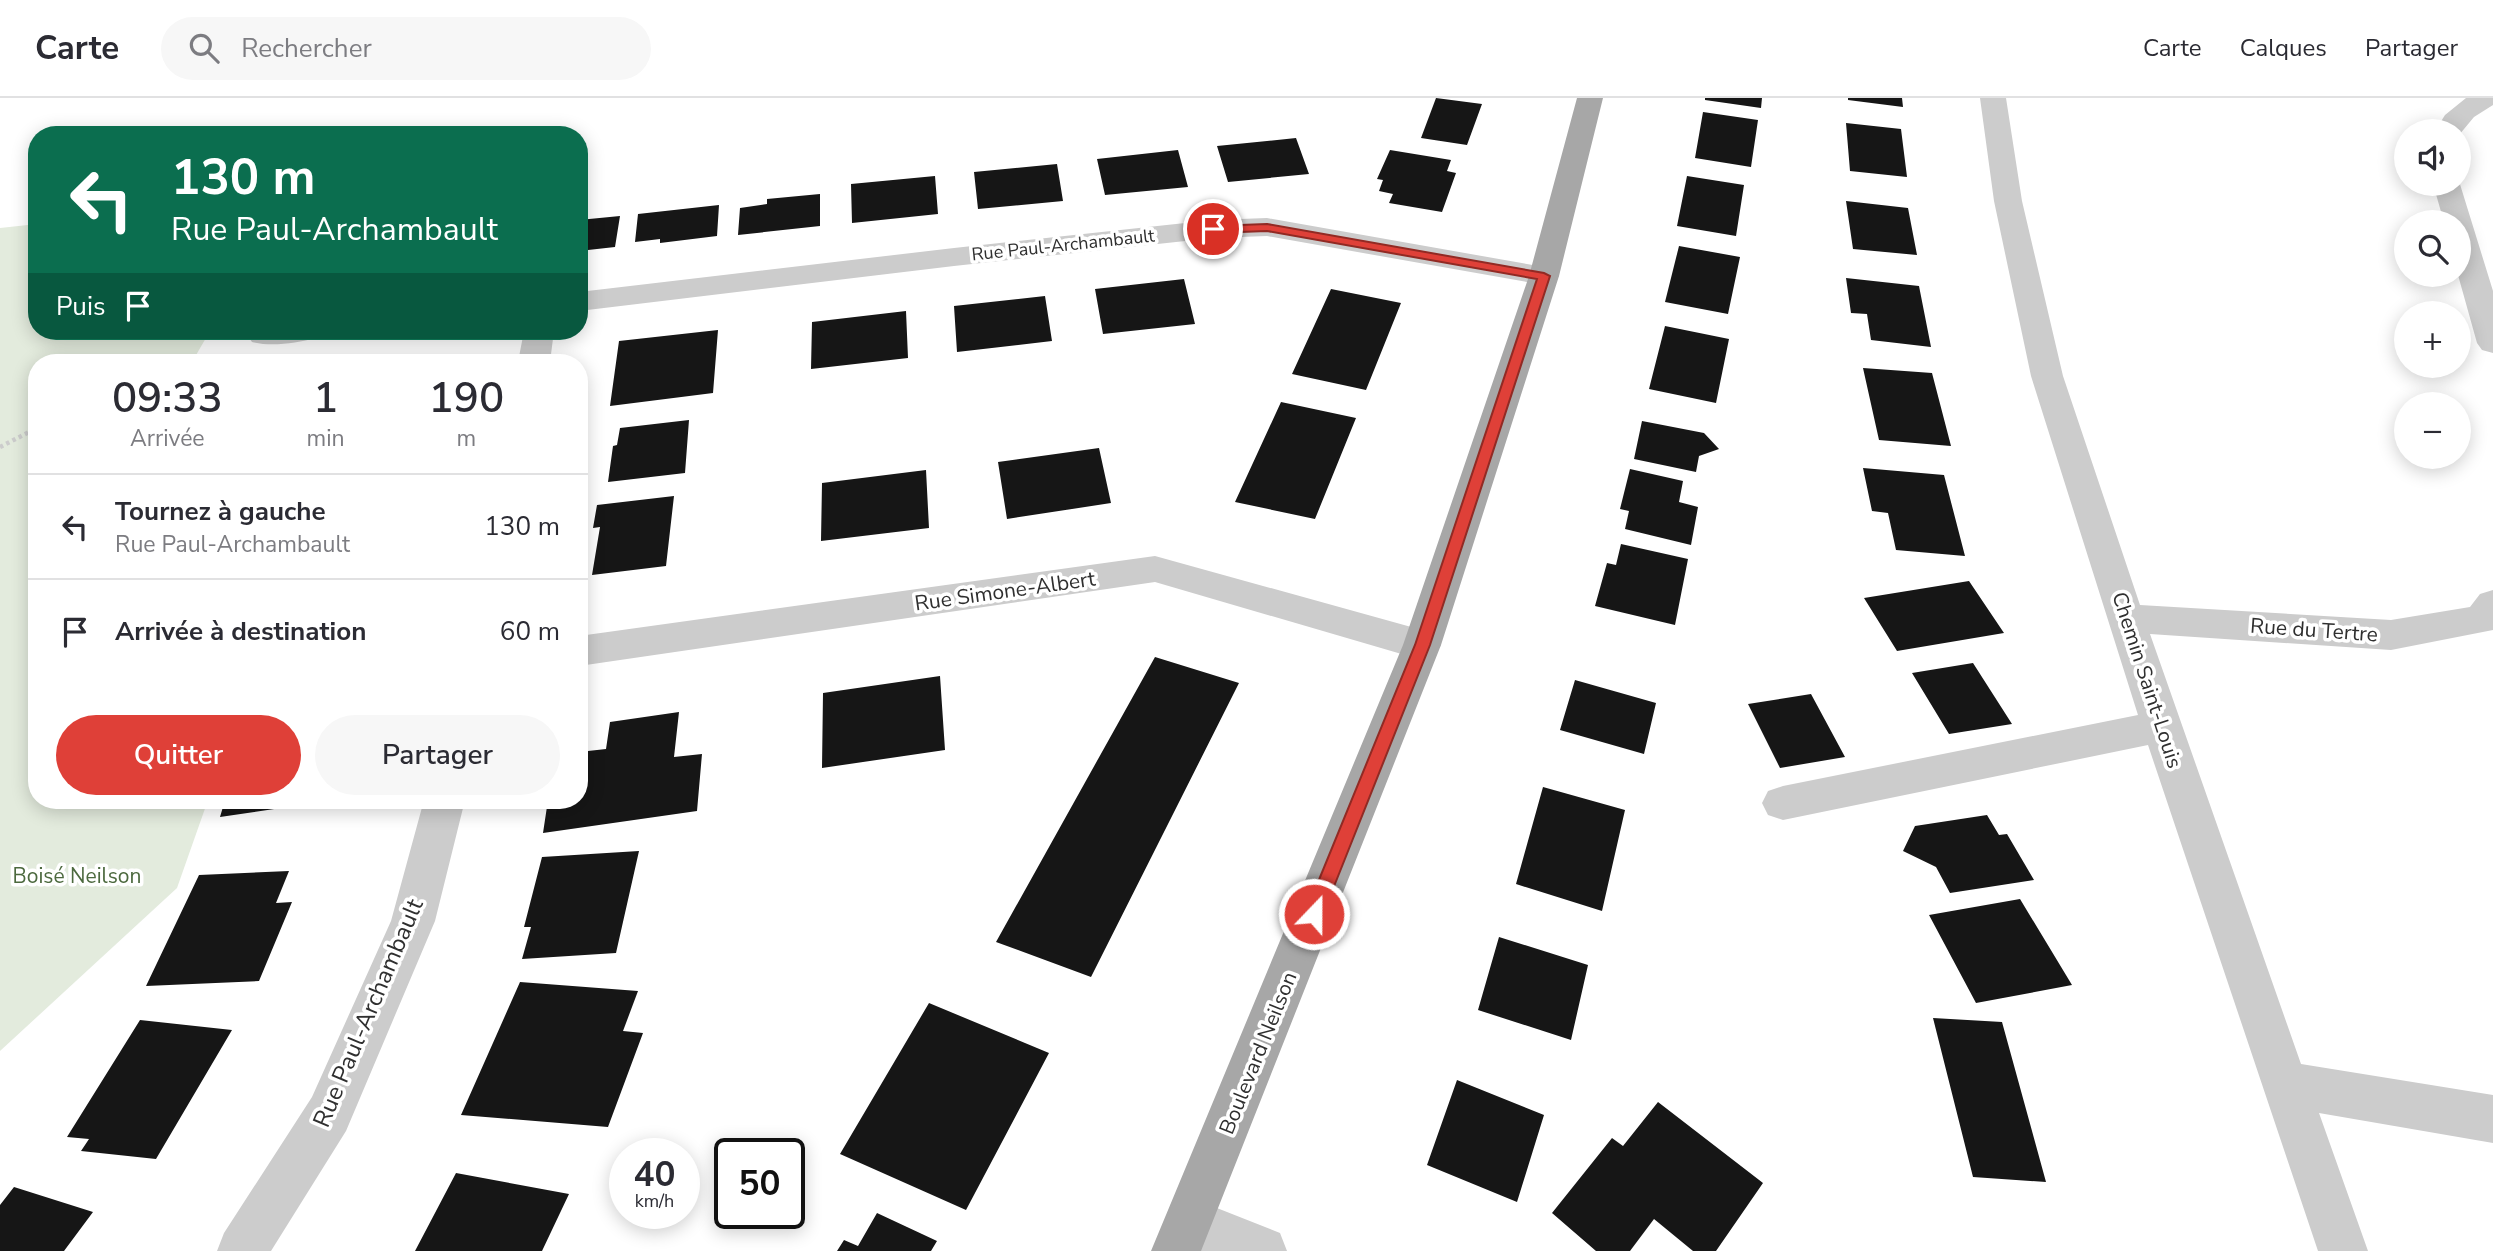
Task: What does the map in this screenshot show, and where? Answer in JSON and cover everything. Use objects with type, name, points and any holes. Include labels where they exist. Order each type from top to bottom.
[{"type":"main road","name":"Boulevard Neilson","points":[[1182,1236],[1422,645],[1544,276],[1590,98]]},
{"type":"street","name":"Chemin Saint-Louis","points":[[1993,98],[2008,201],[2048,376],[2161,726],[2343,1251]]},
{"type":"street","points":[[2457,119],[2481,100],[2488,98]]},
{"type":"street","name":"Rue Paul-Archambault","points":[[588,301],[1213,229],[1267,228],[1544,276]]},
{"type":"street","points":[[2471,268],[2493,343]]},
{"type":"street","name":"Rue Simone-Albert","points":[[588,650],[1155,569],[1422,645]]},
{"type":"street","name":"Rue du Tertre","points":[[2126,618],[2391,635],[2482,619],[2493,604]]},
{"type":"street","points":[[1783,803],[2161,726]]},
{"type":"street","name":"Rue Paul-Archambault","points":[[242,1251],[329,1114],[413,921],[442,809]]},
{"type":"street","points":[[2287,1084],[2493,1119]]},
{"type":"street","points":[[1182,1236],[1262,1251]]},
{"type":"path","points":[[0,446],[28,432]]},
{"type":"green space","name":"Boisé Neilson","points":[[28,225],[28,340],[205,340],[197,354],[28,354],[28,809],[205,809],[177,888],[0,1051],[0,228]]},
{"type":"building","points":[[1436,98],[1482,104],[1467,145],[1421,138]]},
{"type":"building","points":[[1705,98],[1762,98],[1761,108]]},
{"type":"building","points":[[1902,98],[1903,107],[1848,100]]},
{"type":"building","points":[[1703,112],[1758,120],[1751,167],[1695,158]]},
{"type":"building","points":[[1846,123],[1901,129],[1907,177],[1850,171]]},
{"type":"building","points":[[1296,138],[1309,174],[1228,182],[1217,146]]},
{"type":"building","points":[[1178,150],[1188,187],[1105,195],[1097,159]]},
{"type":"building","points":[[1390,150],[1451,160],[1447,171],[1456,173],[1442,212],[1389,203],[1393,194],[1379,191],[1383,180],[1377,179]]},
{"type":"building","points":[[1057,164],[1063,201],[978,209],[974,172]]},
{"type":"building","points":[[935,176],[938,214],[852,223],[851,184]]},
{"type":"building","points":[[1687,176],[1744,185],[1736,236],[1677,226]]},
{"type":"building","points":[[820,194],[820,226],[738,235],[740,208],[767,204],[767,199]]},
{"type":"building","points":[[1846,201],[1908,208],[1917,255],[1853,249]]},
{"type":"building","points":[[719,205],[717,236],[660,243],[660,239],[635,242],[638,214]]},
{"type":"building","points":[[620,216],[615,247],[588,250],[588,219]]},
{"type":"building","points":[[1679,246],[1740,257],[1728,314],[1665,302]]},
{"type":"building","points":[[1846,278],[1919,286],[1931,347],[1871,340],[1867,314],[1851,313]]},
{"type":"building","points":[[1184,279],[1195,324],[1103,334],[1095,289]]},
{"type":"building","points":[[1331,289],[1401,303],[1366,390],[1292,374]]},
{"type":"building","points":[[1045,296],[1052,341],[957,352],[954,306]]},
{"type":"building","points":[[906,311],[908,358],[811,369],[812,322]]},
{"type":"building","points":[[1665,326],[1729,339],[1716,403],[1649,389]]},
{"type":"building","points":[[718,330],[713,393],[610,406],[619,341]]},
{"type":"building","points":[[1863,368],[1932,373],[1951,446],[1879,440]]},
{"type":"building","points":[[1281,402],[1356,418],[1315,519],[1235,502]]},
{"type":"building","points":[[689,420],[685,473],[608,482],[613,446],[617,445],[620,428]]},
{"type":"building","points":[[1642,421],[1704,433],[1719,449],[1699,456],[1696,472],[1634,459]]},
{"type":"building","points":[[1099,448],[1111,503],[1007,519],[998,462]]},
{"type":"building","points":[[1863,468],[1944,475],[1965,556],[1896,550],[1888,513],[1872,511]]},
{"type":"building","points":[[1630,469],[1683,481],[1679,502],[1698,507],[1691,545],[1625,529],[1629,511],[1620,509]]},
{"type":"building","points":[[926,470],[929,528],[821,541],[822,483]]},
{"type":"building","points":[[674,496],[666,566],[592,575],[600,527],[593,528],[597,505]]},
{"type":"building","points":[[1621,544],[1688,559],[1675,625],[1595,606],[1607,563],[1616,565]]},
{"type":"building","points":[[1969,581],[2004,633],[1897,651],[1864,598]]},
{"type":"building","points":[[1155,657],[1239,683],[1091,977],[996,942]]},
{"type":"building","points":[[1973,663],[2012,724],[1949,734],[1912,673]]},
{"type":"building","points":[[940,676],[945,750],[822,768],[823,693]]},
{"type":"building","points":[[1575,680],[1656,703],[1644,754],[1560,730]]},
{"type":"building","points":[[1811,694],[1845,757],[1780,768],[1748,704]]},
{"type":"building","points":[[679,712],[674,757],[702,754],[697,811],[543,833],[547,809],[588,809],[588,751],[606,749],[610,722]]},
{"type":"building","points":[[1543,787],[1625,810],[1602,911],[1516,884]]},
{"type":"building","points":[[222,809],[274,809],[220,817]]},
{"type":"building","points":[[1987,815],[1999,835],[2007,834],[2034,880],[1950,893],[1936,867],[1903,851],[1915,826]]},
{"type":"building","points":[[639,851],[616,953],[522,959],[531,927],[524,927],[542,857]]},
{"type":"building","points":[[289,871],[276,903],[292,902],[259,981],[146,986],[199,875]]},
{"type":"building","points":[[2020,899],[2072,985],[1976,1003],[1929,915]]},
{"type":"building","points":[[1499,937],[1588,965],[1571,1040],[1478,1010]]},
{"type":"building","points":[[520,982],[638,991],[623,1031],[643,1033],[608,1127],[461,1115]]},
{"type":"building","points":[[929,1003],[1049,1053],[966,1210],[840,1154]]},
{"type":"building","points":[[1933,1018],[2002,1022],[2046,1182],[1973,1177]]},
{"type":"building","points":[[140,1020],[232,1030],[156,1159],[81,1151],[89,1139],[67,1137]]},
{"type":"building","points":[[1457,1080],[1544,1115],[1517,1202],[1427,1165]]},
{"type":"building","points":[[1658,1102],[1763,1183],[1716,1251],[1693,1251],[1654,1219],[1630,1251],[1596,1251],[1552,1213],[1612,1138],[1623,1146]]},
{"type":"building","points":[[456,1173],[569,1194],[542,1251],[415,1251]]},
{"type":"building","points":[[14,1187],[93,1212],[64,1251],[0,1251],[0,1205]]},
{"type":"building","points":[[877,1213],[937,1241],[931,1251],[837,1251],[844,1240],[858,1246]]},
{"type":"route","points":[[1213,229],[1267,228],[1544,276],[1422,645],[1314,914]]}]
